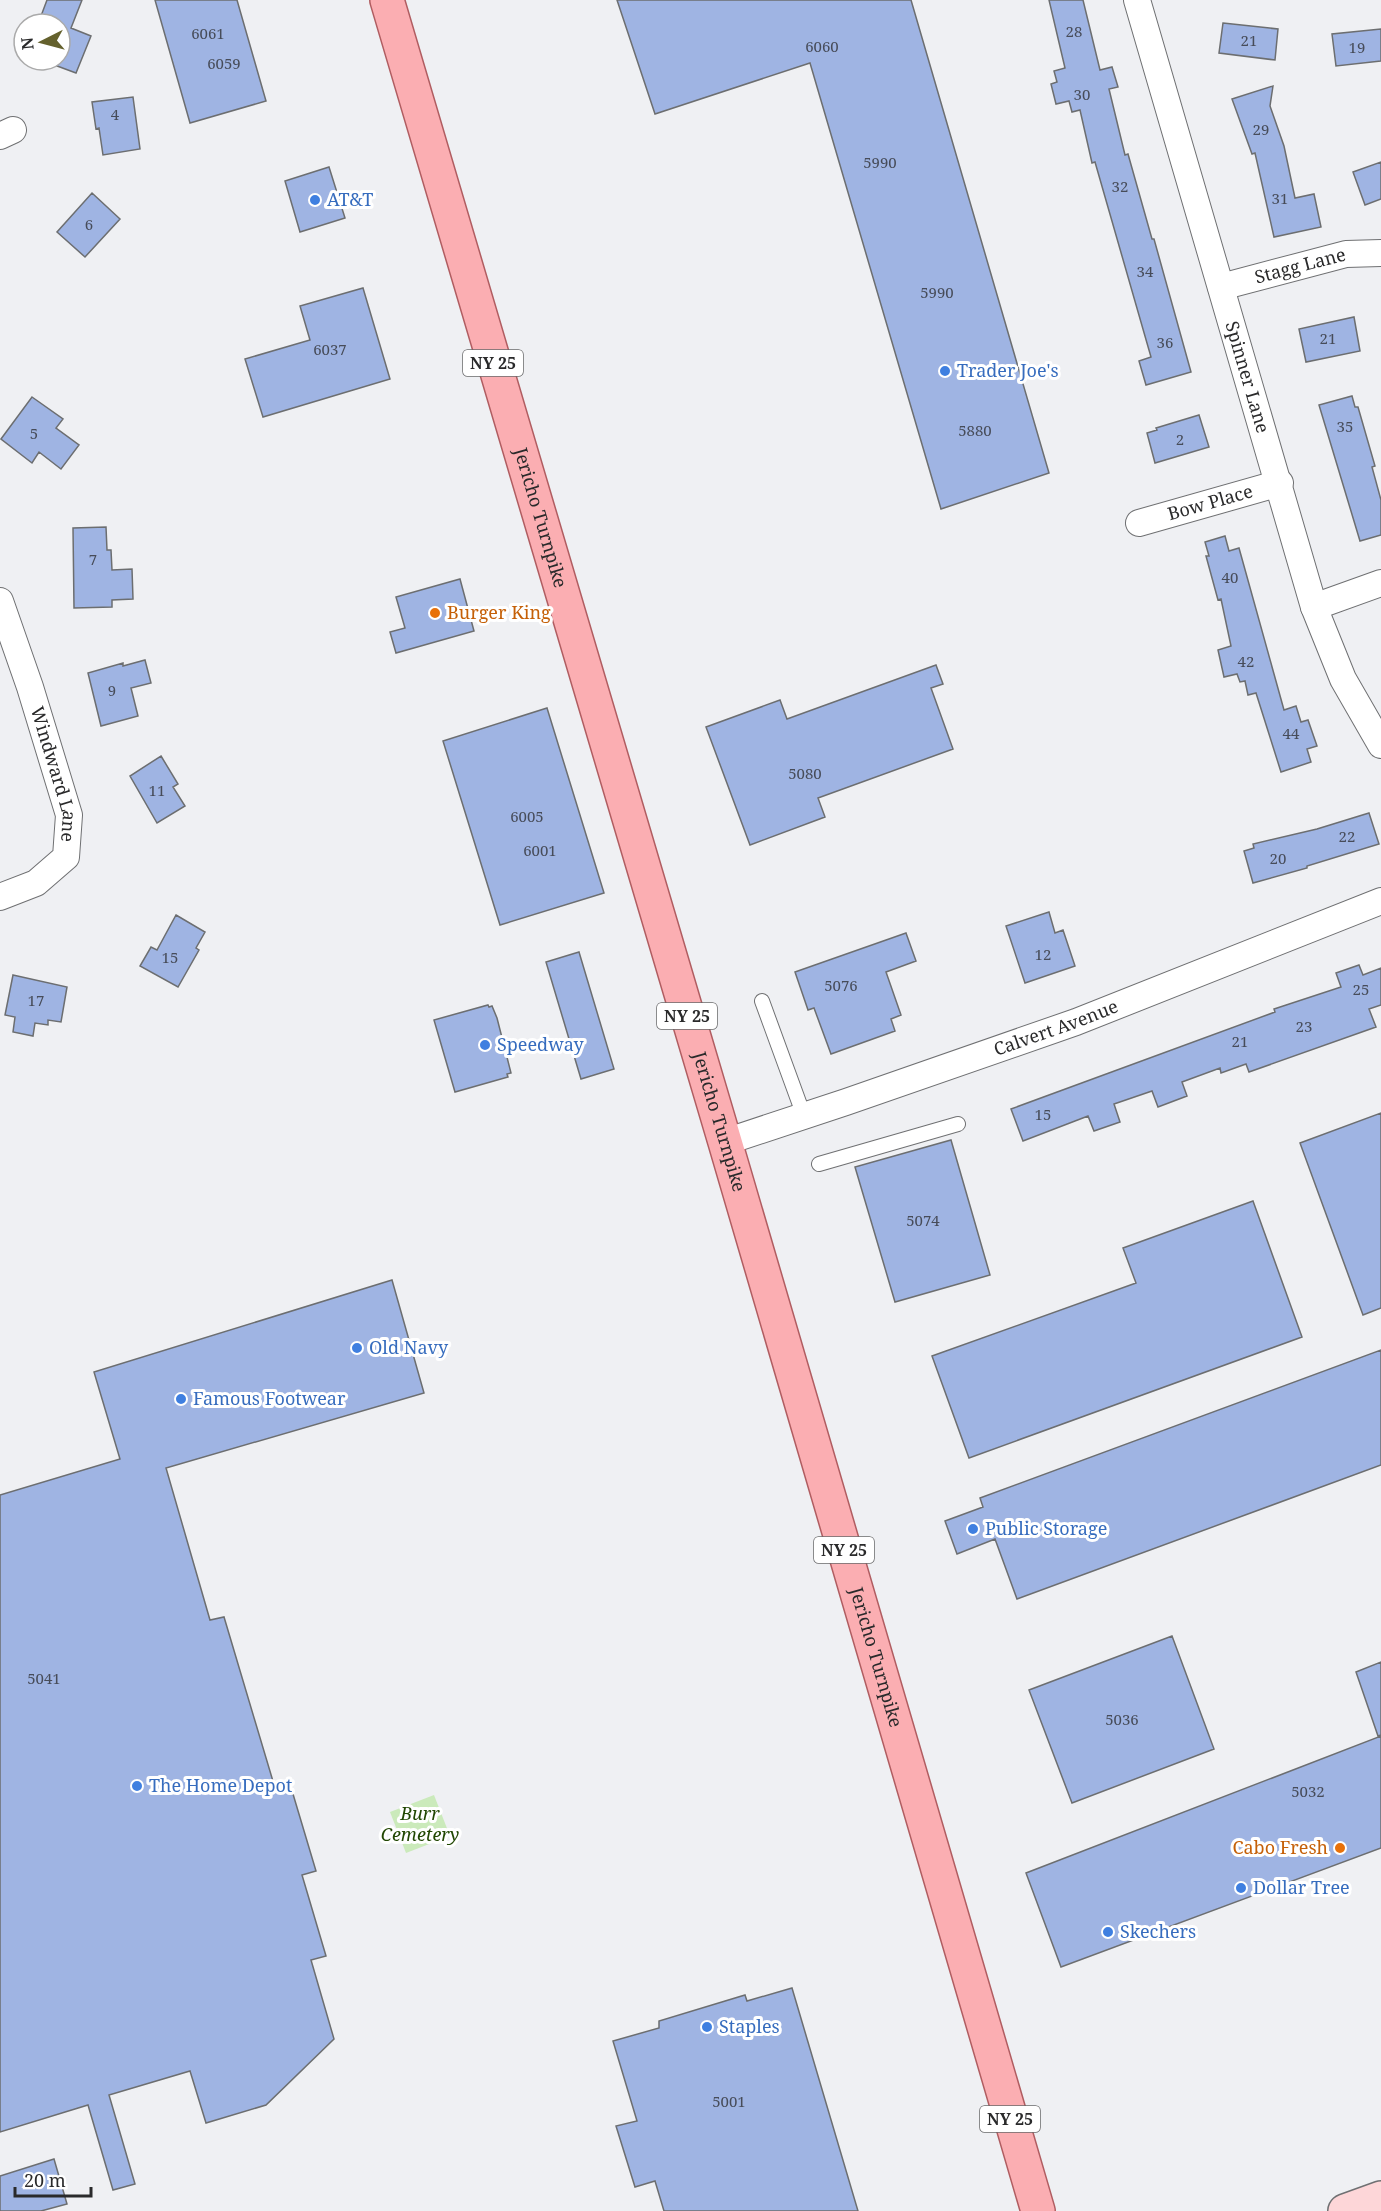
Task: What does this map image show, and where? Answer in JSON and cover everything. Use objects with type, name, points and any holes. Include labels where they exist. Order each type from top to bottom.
[{"type":"main road","name":"Jericho Turnpike","points":[[387,0],[1038,2211]]},
{"type":"main road","points":[[1345,2211],[1381,2198]]},
{"type":"street","name":"Spinner Lane","points":[[1137,0],[1280,483],[1314,607],[1343,679],[1381,745]]},
{"type":"street","name":"Stagg Lane","points":[[1221,287],[1346,254],[1381,253]]},
{"type":"street","name":"Bow Place","points":[[1139,523],[1280,483]]},
{"type":"street","points":[[1314,607],[1381,583]]},
{"type":"street","name":"Windward Lane","points":[[0,601],[30,687],[69,815],[66,857],[36,883],[0,897]]},
{"type":"street","name":"Calvert Avenue","points":[[725,1142],[1076,1022],[1381,901]]},
{"type":"lane","points":[[762,1001],[804,1116]]},
{"type":"lane","points":[[819,1164],[958,1124]]},
{"type":"green space","name":"Burr Cemetery","points":[[434,1795],[450,1836],[406,1853],[390,1812]]},
{"type":"building","points":[[47,0],[82,0],[72,25],[72,12],[42,12]]},
{"type":"building","points":[[155,0],[237,0],[266,101],[190,123]]},
{"type":"building","points":[[617,0],[911,0],[1049,473],[941,509],[810,63],[655,114]]},
{"type":"building","points":[[1049,0],[1083,0],[1100,70],[1112,67],[1118,87],[1109,89],[1125,155],[1128,154],[1152,239],[1154,239],[1191,372],[1146,385],[1139,361],[1151,357],[1095,162],[1092,163],[1080,110],[1072,112],[1069,101],[1056,104],[1051,84],[1057,82],[1054,71],[1065,68]]},
{"type":"building","points":[[1223,23],[1278,29],[1275,60],[1219,53]]},
{"type":"building","points":[[72,28],[91,36],[76,73],[72,72]]},
{"type":"building","points":[[1381,29],[1381,61],[1336,66],[1332,34]]},
{"type":"building","points":[[1273,86],[1270,106],[1284,146],[1295,198],[1314,194],[1321,227],[1274,237],[1255,153],[1252,154],[1232,99]]},
{"type":"building","points":[[133,97],[140,149],[103,155],[92,102]]},
{"type":"building","points":[[1381,162],[1381,199],[1365,205],[1353,172]]},
{"type":"building","name":"AT&T","points":[[329,167],[345,218],[300,232],[285,181]]},
{"type":"building","points":[[92,193],[120,219],[85,257],[57,232]]},
{"type":"building","points":[[363,288],[390,379],[263,417],[245,359],[310,340],[300,306]]},
{"type":"building","points":[[1354,317],[1360,351],[1306,362],[1299,329]]},
{"type":"building","points":[[1352,396],[1355,407],[1358,407],[1375,466],[1372,467],[1381,500],[1381,535],[1360,541],[1319,405]]},
{"type":"building","points":[[32,397],[63,419],[56,428],[79,445],[61,469],[39,452],[32,463],[1,439]]},
{"type":"building","points":[[1199,415],[1209,447],[1155,463],[1147,433]]},
{"type":"building","points":[[106,527],[107,550],[111,550],[112,570],[132,569],[133,599],[112,600],[112,607],[74,608],[73,528]]},
{"type":"building","points":[[1225,536],[1229,551],[1239,548],[1284,710],[1296,706],[1301,722],[1308,720],[1317,746],[1307,749],[1311,762],[1281,772],[1256,693],[1248,695],[1245,681],[1240,682],[1237,674],[1224,677],[1218,650],[1231,646],[1221,599],[1218,600],[1206,556],[1209,556],[1205,542]]},
{"type":"building","name":"Burger King","points":[[460,579],[474,631],[396,653],[390,632],[405,628],[396,597]]},
{"type":"building","points":[[145,660],[151,683],[131,688],[138,716],[101,726],[88,673],[123,663],[123,666]]},
{"type":"building","points":[[936,665],[943,684],[931,688],[953,749],[818,798],[825,817],[750,845],[706,727],[780,700],[787,719]]},
{"type":"building","points":[[547,708],[604,893],[500,925],[443,741]]},
{"type":"building","points":[[161,756],[178,784],[173,787],[185,806],[157,823],[130,776]]},
{"type":"building","points":[[1369,813],[1379,844],[1253,883],[1244,851],[1254,848],[1253,844],[1317,829]]},
{"type":"building","points":[[1049,912],[1055,933],[1063,930],[1075,966],[1025,983],[1006,926]]},
{"type":"building","points":[[176,915],[205,932],[196,948],[199,950],[178,987],[140,966],[151,947],[157,950]]},
{"type":"building","points":[[906,933],[916,961],[886,972],[901,1015],[891,1019],[895,1031],[831,1054],[814,1008],[808,1010],[795,972]]},
{"type":"building","points":[[579,952],[614,1069],[581,1079],[546,962]]},
{"type":"building","points":[[1359,965],[1363,975],[1381,968],[1381,1005],[1369,1009],[1376,1027],[1249,1072],[1246,1064],[1221,1073],[1220,1068],[1182,1082],[1187,1096],[1158,1107],[1152,1091],[1114,1104],[1120,1122],[1094,1131],[1088,1116],[1023,1141],[1011,1109],[1275,1012],[1274,1009],[1341,987],[1336,973]]},
{"type":"building","points":[[13,975],[67,987],[61,1022],[48,1020],[48,1025],[35,1023],[33,1036],[13,1032],[15,1017],[5,1015]]},
{"type":"building","points":[[488,1005],[492,1006],[497,1018],[511,1073],[507,1074],[508,1077],[455,1092],[434,1020]]},
{"type":"building","points":[[1381,1113],[1381,1308],[1363,1315],[1300,1143]]},
{"type":"building","points":[[951,1140],[990,1275],[895,1302],[855,1167]]},
{"type":"building","points":[[1253,1201],[1302,1337],[969,1458],[932,1356],[1136,1283],[1123,1248]]},
{"type":"building","name":"The Home Depot","points":[[392,1280],[424,1393],[166,1468],[210,1620],[224,1617],[275,1788],[290,1784],[316,1871],[302,1875],[326,1956],[311,1960],[334,2039],[266,2105],[206,2123],[190,2071],[109,2095],[135,2184],[113,2190],[88,2105],[0,2132],[0,1495],[120,1459],[94,1372]]},
{"type":"building","points":[[1381,1350],[1381,1465],[1017,1599],[995,1539],[957,1554],[945,1521],[983,1507],[980,1498]]},
{"type":"building","points":[[1172,1636],[1214,1749],[1072,1803],[1029,1690]]},
{"type":"building","points":[[1381,1662],[1381,1735],[1378,1736],[1356,1672]]},
{"type":"building","points":[[1381,1736],[1381,1848],[1061,1967],[1026,1873]]},
{"type":"building","points":[[792,1988],[858,2211],[664,2211],[655,2181],[635,2187],[616,2126],[637,2121],[613,2041],[659,2028],[659,2021],[745,1995],[747,2001]]},
{"type":"building","points":[[54,2159],[67,2204],[41,2211],[0,2211],[0,2176]]},
{"type":"place","name":"AT&T","points":[[315,200]]},
{"type":"place","name":"Trader Joe's","points":[[945,371]]},
{"type":"place","name":"Burger King","points":[[435,613]]},
{"type":"place","name":"Speedway","points":[[485,1045]]},
{"type":"place","name":"Old Navy","points":[[357,1348]]},
{"type":"place","name":"Famous Footwear","points":[[181,1399]]},
{"type":"place","name":"Public Storage","points":[[973,1529]]},
{"type":"place","name":"The Home Depot","points":[[137,1786]]},
{"type":"place","name":"Cabo Fresh","points":[[1340,1848]]},
{"type":"place","name":"Dollar Tree","points":[[1241,1888]]},
{"type":"place","name":"Skechers","points":[[1108,1932]]},
{"type":"place","name":"Staples","points":[[707,2027]]}]
